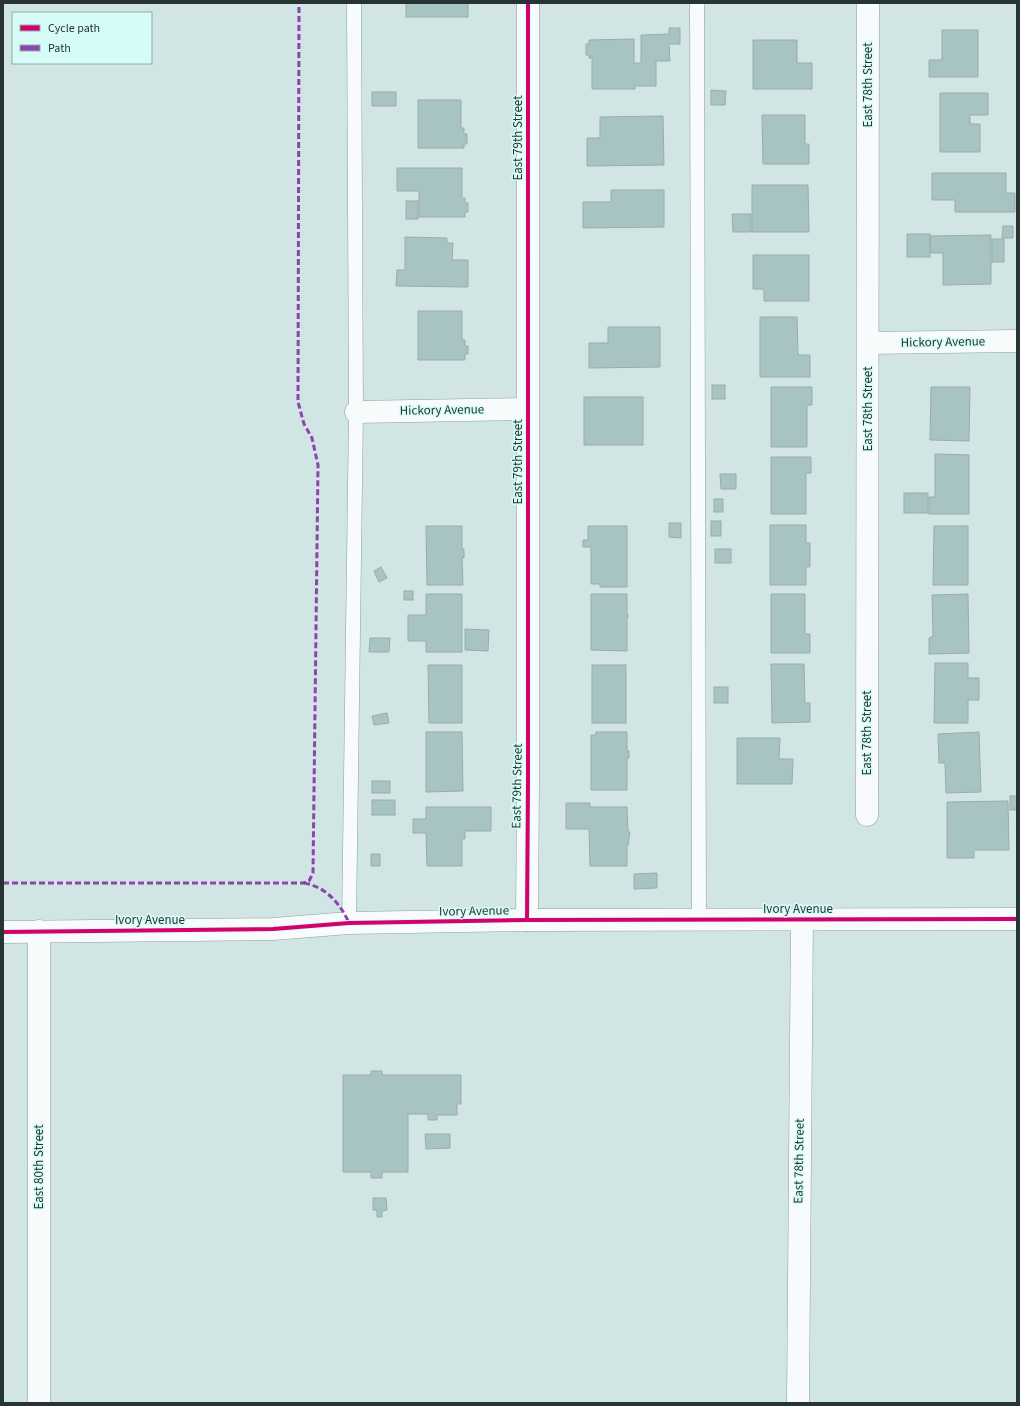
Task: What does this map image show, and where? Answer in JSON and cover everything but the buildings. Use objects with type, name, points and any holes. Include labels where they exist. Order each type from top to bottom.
[{"type":"street","name":"East 79th Street","points":[[527,920],[528,3]]},
{"type":"street","name":"East 78th Street","points":[[867,815],[868,3]]},
{"type":"street","name":"Hickory Avenue","points":[[868,343],[1017,341]]},
{"type":"street","name":"Hickory Avenue","points":[[356,412],[527,409]]},
{"type":"street","name":"East 78th Street","points":[[798,1403],[802,919]]},
{"type":"street","name":"Ivory Avenue","points":[[3,932],[273,929],[349,923],[527,920],[1017,919]]},
{"type":"street","name":"East 80th Street","points":[[39,931],[39,1403]]},
{"type":"lane","points":[[349,923],[356,412],[354,3]]},
{"type":"lane","points":[[697,3],[699,920]]},
{"type":"marked path","points":[[3,883],[303,883],[309,881],[313,873],[318,465],[312,438],[304,424],[298,402],[299,3]]},
{"type":"marked path","points":[[304,883],[326,892],[337,903],[349,923]]},
{"type":"cycle path","points":[[527,920],[528,3]]},
{"type":"cycle path","points":[[3,932],[273,929],[349,923],[527,920],[1017,919]]}]
